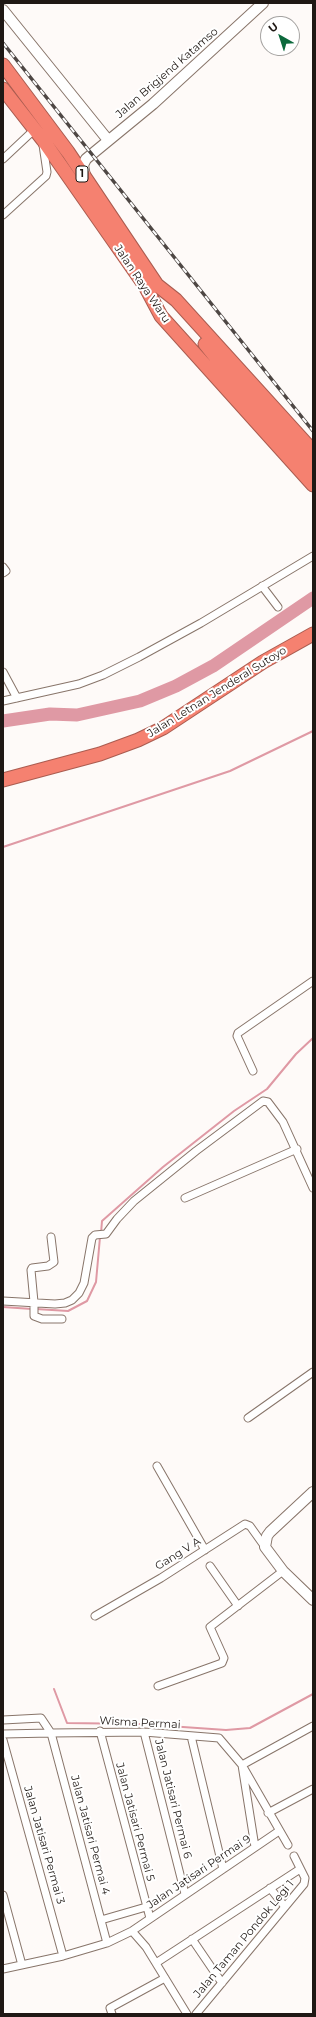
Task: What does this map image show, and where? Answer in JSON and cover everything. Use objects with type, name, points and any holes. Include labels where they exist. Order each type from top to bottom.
[{"type":"highway","name":"Jalan Raya Waru","points":[[3,65],[85,177],[151,286],[154,305],[162,316],[313,485]]},
{"type":"highway","name":"Jalan Raya Waru","points":[[3,89],[35,129],[151,286],[176,300],[313,451]]},
{"type":"highway","name":"1","points":[[151,286],[210,358],[232,378],[313,468]]},
{"type":"highway","name":"Jalan Letnan Jenderal Sutoyo","points":[[3,780],[100,754],[138,740],[163,728],[263,662],[313,634]]},
{"type":"street","name":"Jalan Brigjend Katamso","points":[[86,158],[158,99],[263,3]]},
{"type":"street","points":[[3,10],[108,140]]},
{"type":"street","points":[[4,156],[35,129]]},
{"type":"street","points":[[3,215],[47,174],[43,140]]},
{"type":"street","points":[[68,152],[76,157],[86,158],[83,165],[85,177]]},
{"type":"street","points":[[3,701],[79,684],[103,675],[146,654],[313,556]]},
{"type":"street","points":[[3,567],[6,571],[3,573]]},
{"type":"street","points":[[262,586],[278,607]]},
{"type":"street","points":[[3,672],[17,698]]},
{"type":"street","points":[[253,1071],[237,1036],[238,1033],[313,981]]},
{"type":"street","points":[[3,1301],[65,1303],[77,1296],[84,1283],[91,1241],[95,1235],[107,1233],[123,1211],[134,1201],[196,1150],[263,1101],[268,1102],[275,1110],[297,1149],[313,1188]]},
{"type":"street","points":[[185,1198],[297,1149]]},
{"type":"street","points":[[306,1169],[313,1166]]},
{"type":"street","points":[[51,1237],[54,1262],[48,1266],[32,1268],[31,1270],[34,1312],[36,1318],[62,1319]]},
{"type":"street","points":[[248,1418],[313,1372]]},
{"type":"street","points":[[157,1466],[205,1550]]},
{"type":"street","points":[[313,1492],[270,1532],[267,1536],[265,1548],[283,1571],[313,1600]]},
{"type":"street","name":"Gang V A","points":[[95,1616],[205,1550],[245,1524],[250,1526],[265,1548]]},
{"type":"street","points":[[210,1566],[238,1606]]},
{"type":"street","points":[[158,1686],[222,1664],[224,1658],[210,1627],[283,1571]]},
{"type":"street","points":[[3,1720],[41,1718],[51,1733]]},
{"type":"street","points":[[242,1765],[313,1726]]},
{"type":"street","name":"Wisma Permai","points":[[3,1734],[100,1731],[144,1732],[217,1738],[225,1743],[242,1765]]},
{"type":"street","name":"Jalan Jatisari Permai 5","points":[[100,1731],[150,1918]]},
{"type":"street","name":"Jalan Jatisari Permai 6","points":[[144,1732],[185,1894]]},
{"type":"street","name":"Jalan Jatisari Permai 4","points":[[51,1733],[107,1943]]},
{"type":"street","points":[[191,1736],[223,1869]]},
{"type":"street","name":"Jalan Jatisari Permai 3","points":[[3,1740],[64,1956]]},
{"type":"street","points":[[242,1765],[268,1813],[288,1845]]},
{"type":"street","points":[[242,1765],[255,1847]]},
{"type":"street","points":[[268,1813],[313,1789]]},
{"type":"street","name":"Jalan Jatisari Permai 9","points":[[3,1969],[64,1956],[107,1943],[132,1931],[279,1831]]},
{"type":"street","name":"Jalan Taman Pondok Legi 1","points":[[196,2014],[304,1884],[305,1878],[294,1856]]},
{"type":"street","points":[[156,1963],[300,1869]]},
{"type":"street","points":[[270,1888],[285,1907]]},
{"type":"street","points":[[3,1895],[22,1966]]},
{"type":"street","points":[[101,1920],[146,1907]]},
{"type":"street","points":[[132,1931],[146,1947],[187,2014]]},
{"type":"street","points":[[192,1939],[222,1983]]},
{"type":"street","points":[[112,2014],[110,2008],[165,1978]]},
{"type":"waterway","points":[[3,721],[50,714],[77,715],[140,701],[176,686],[213,666],[313,598]]},
{"type":"waterway","points":[[3,847],[230,771],[313,731]]},
{"type":"waterway","points":[[101,1233],[102,1221],[163,1167],[234,1111],[267,1089],[296,1054],[313,1038]]},
{"type":"waterway","points":[[36,1309],[68,1311],[87,1301],[96,1282],[100,1237]]},
{"type":"waterway","points":[[3,1307],[32,1309]]},
{"type":"waterway","points":[[54,1689],[67,1723],[140,1724],[226,1730],[250,1728],[313,1694]]},
{"type":"railway","points":[[3,43],[313,431]]}]
